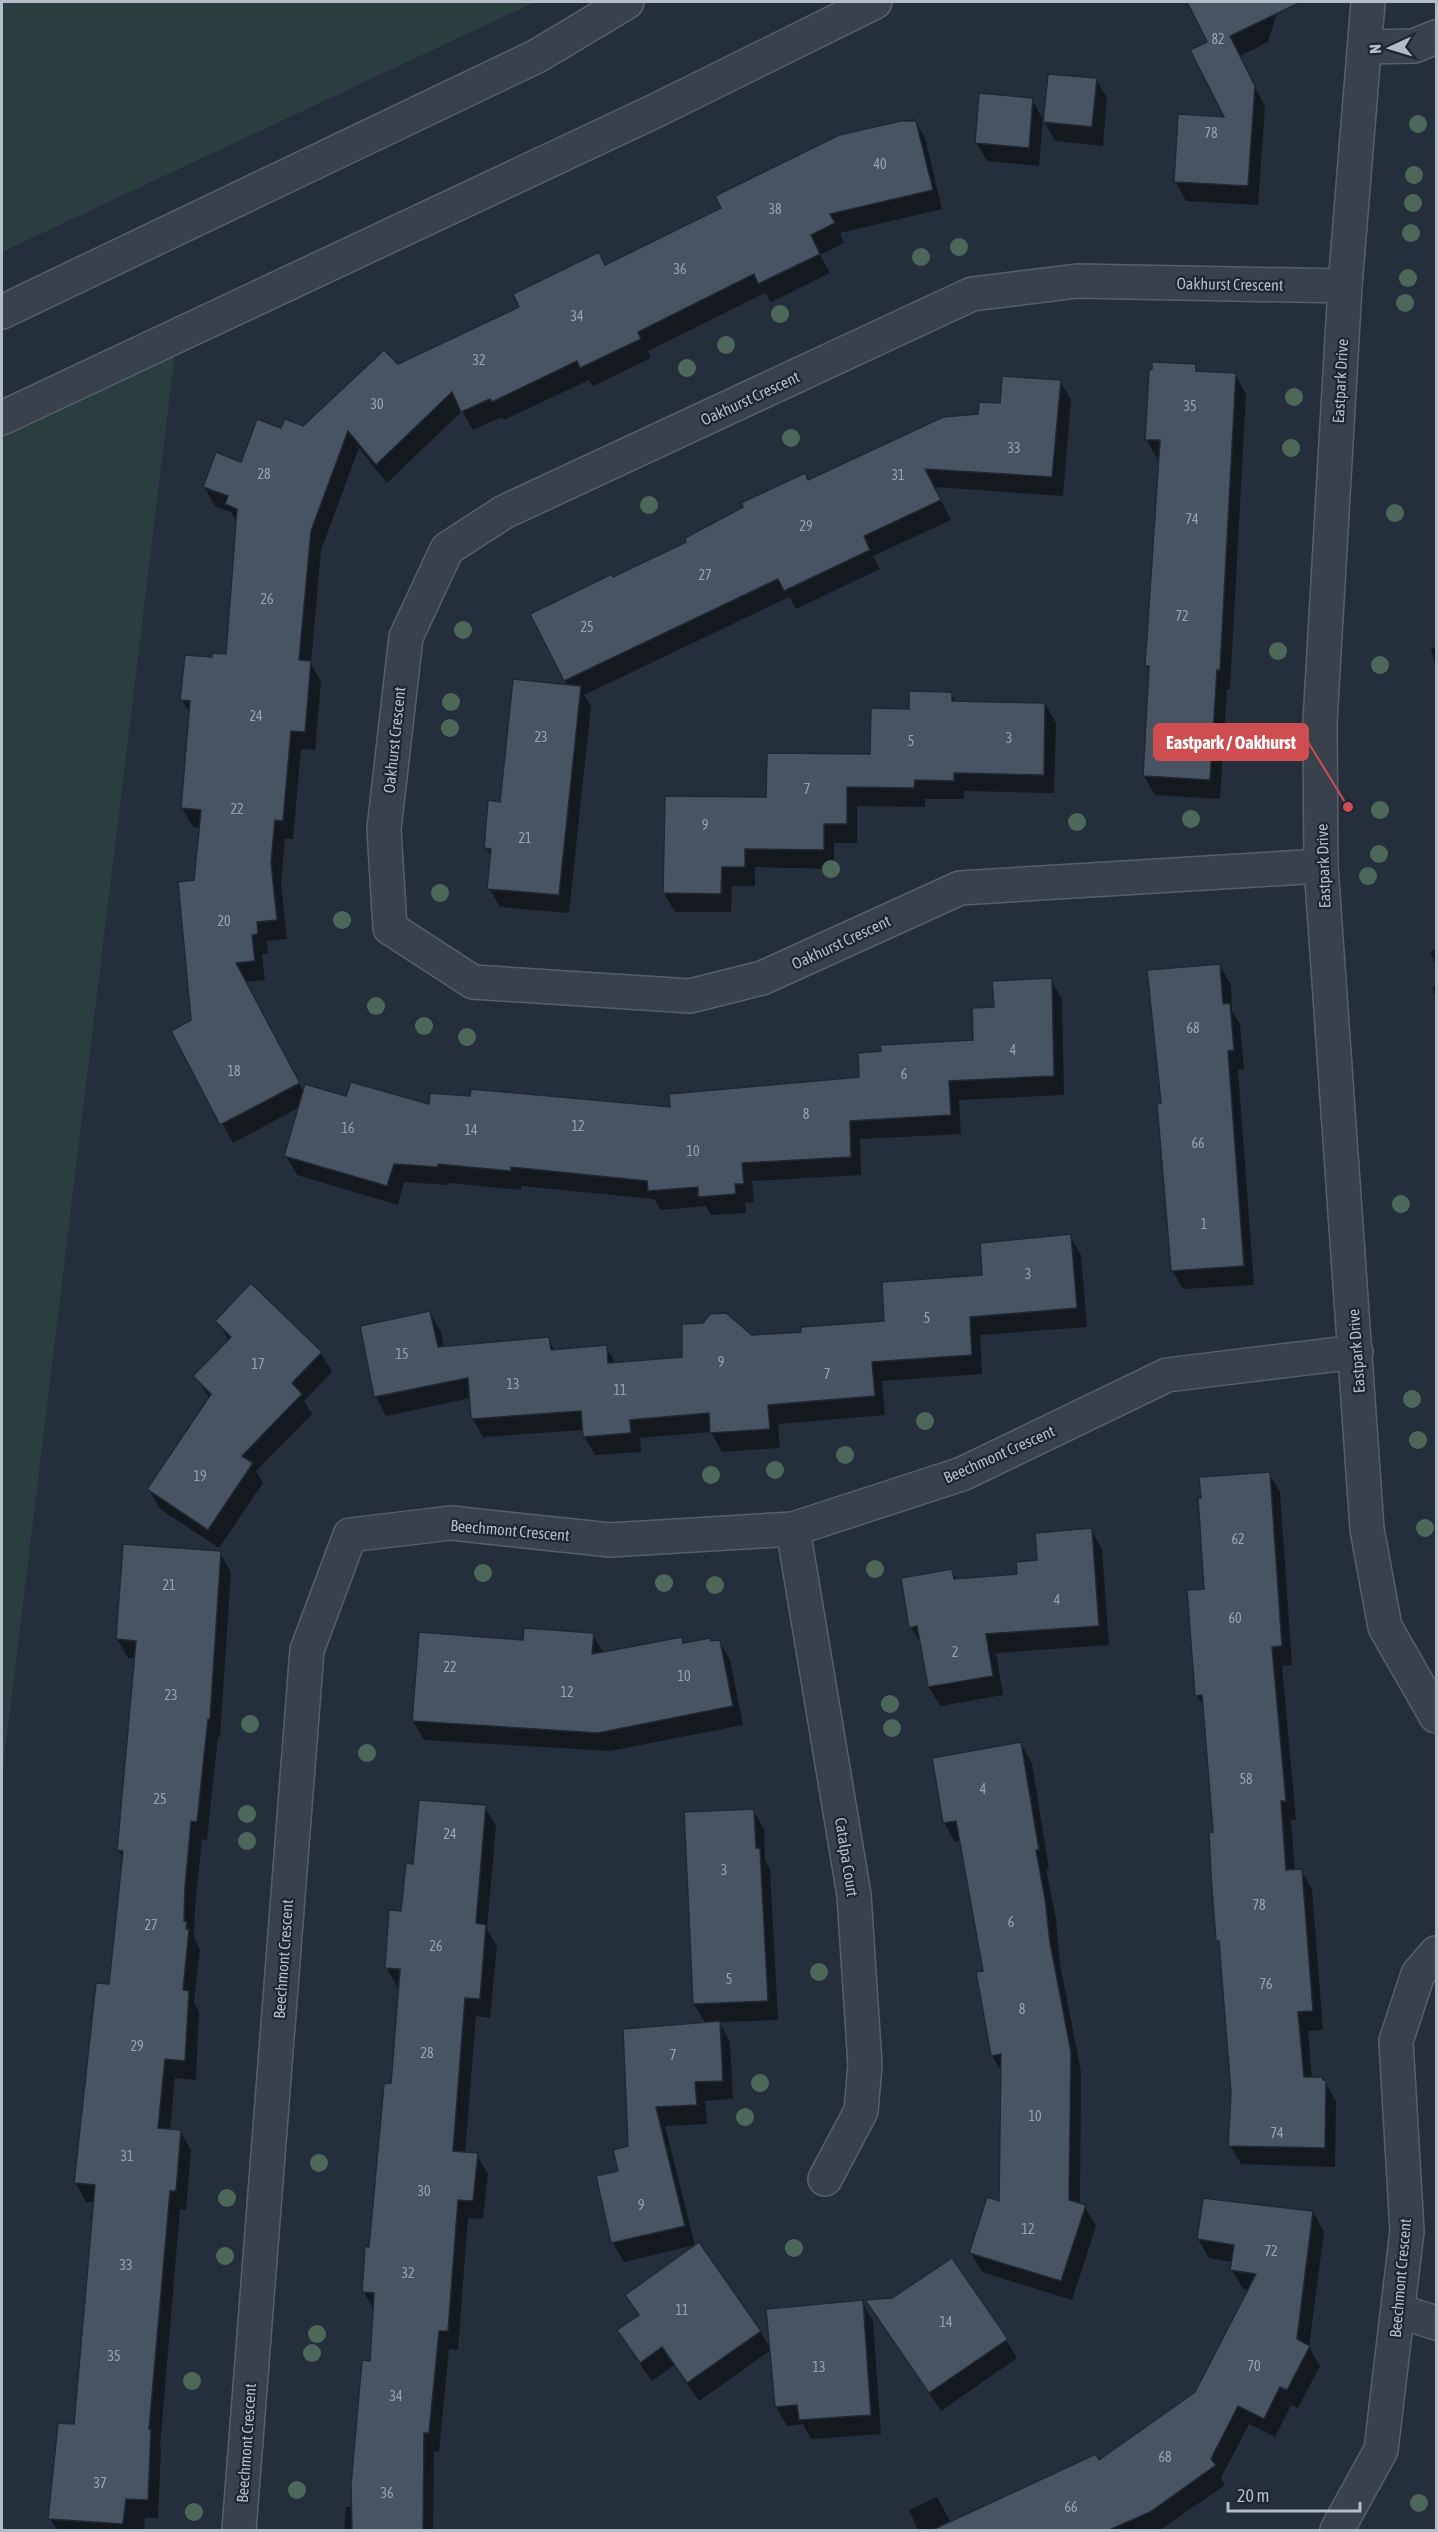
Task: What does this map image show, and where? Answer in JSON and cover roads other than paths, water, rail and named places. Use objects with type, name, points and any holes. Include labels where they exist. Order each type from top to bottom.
[{"type":"street","points":[[2,312],[537,56],[627,2]]},
{"type":"street","points":[[2,418],[657,110],[875,2]]},
{"type":"street","name":"Eastpark Drive","points":[[1368,2],[1345,286],[1320,722],[1321,867],[1367,1529],[1385,1627],[1437,1716]]},
{"type":"street","points":[[1366,47],[1414,46],[1437,37]]},
{"type":"street","name":"Oakhurst Crescent","points":[[1321,867],[960,888],[762,978],[690,996],[472,982],[390,927],[384,829],[406,637],[447,549],[504,512],[972,294],[1077,281],[1345,286]]},
{"type":"street","name":"Beechmont Crescent","points":[[239,2530],[307,1650],[350,1534],[451,1523],[610,1540],[794,1529],[962,1474],[1167,1375],[1356,1352]]},
{"type":"street","name":"Catalpa Court","points":[[794,1529],[854,1895],[865,2065],[861,2111],[825,2179]]},
{"type":"street","name":"Beechmont Crescent","points":[[1337,2530],[1381,2450],[1407,2231],[1396,2041],[1418,1974],[1437,1953]]},
{"type":"street","points":[[1399,2311],[1437,2324]]},
{"type":"place","name":"Eastpark / Oakhurst","points":[[1348,807]]}]
